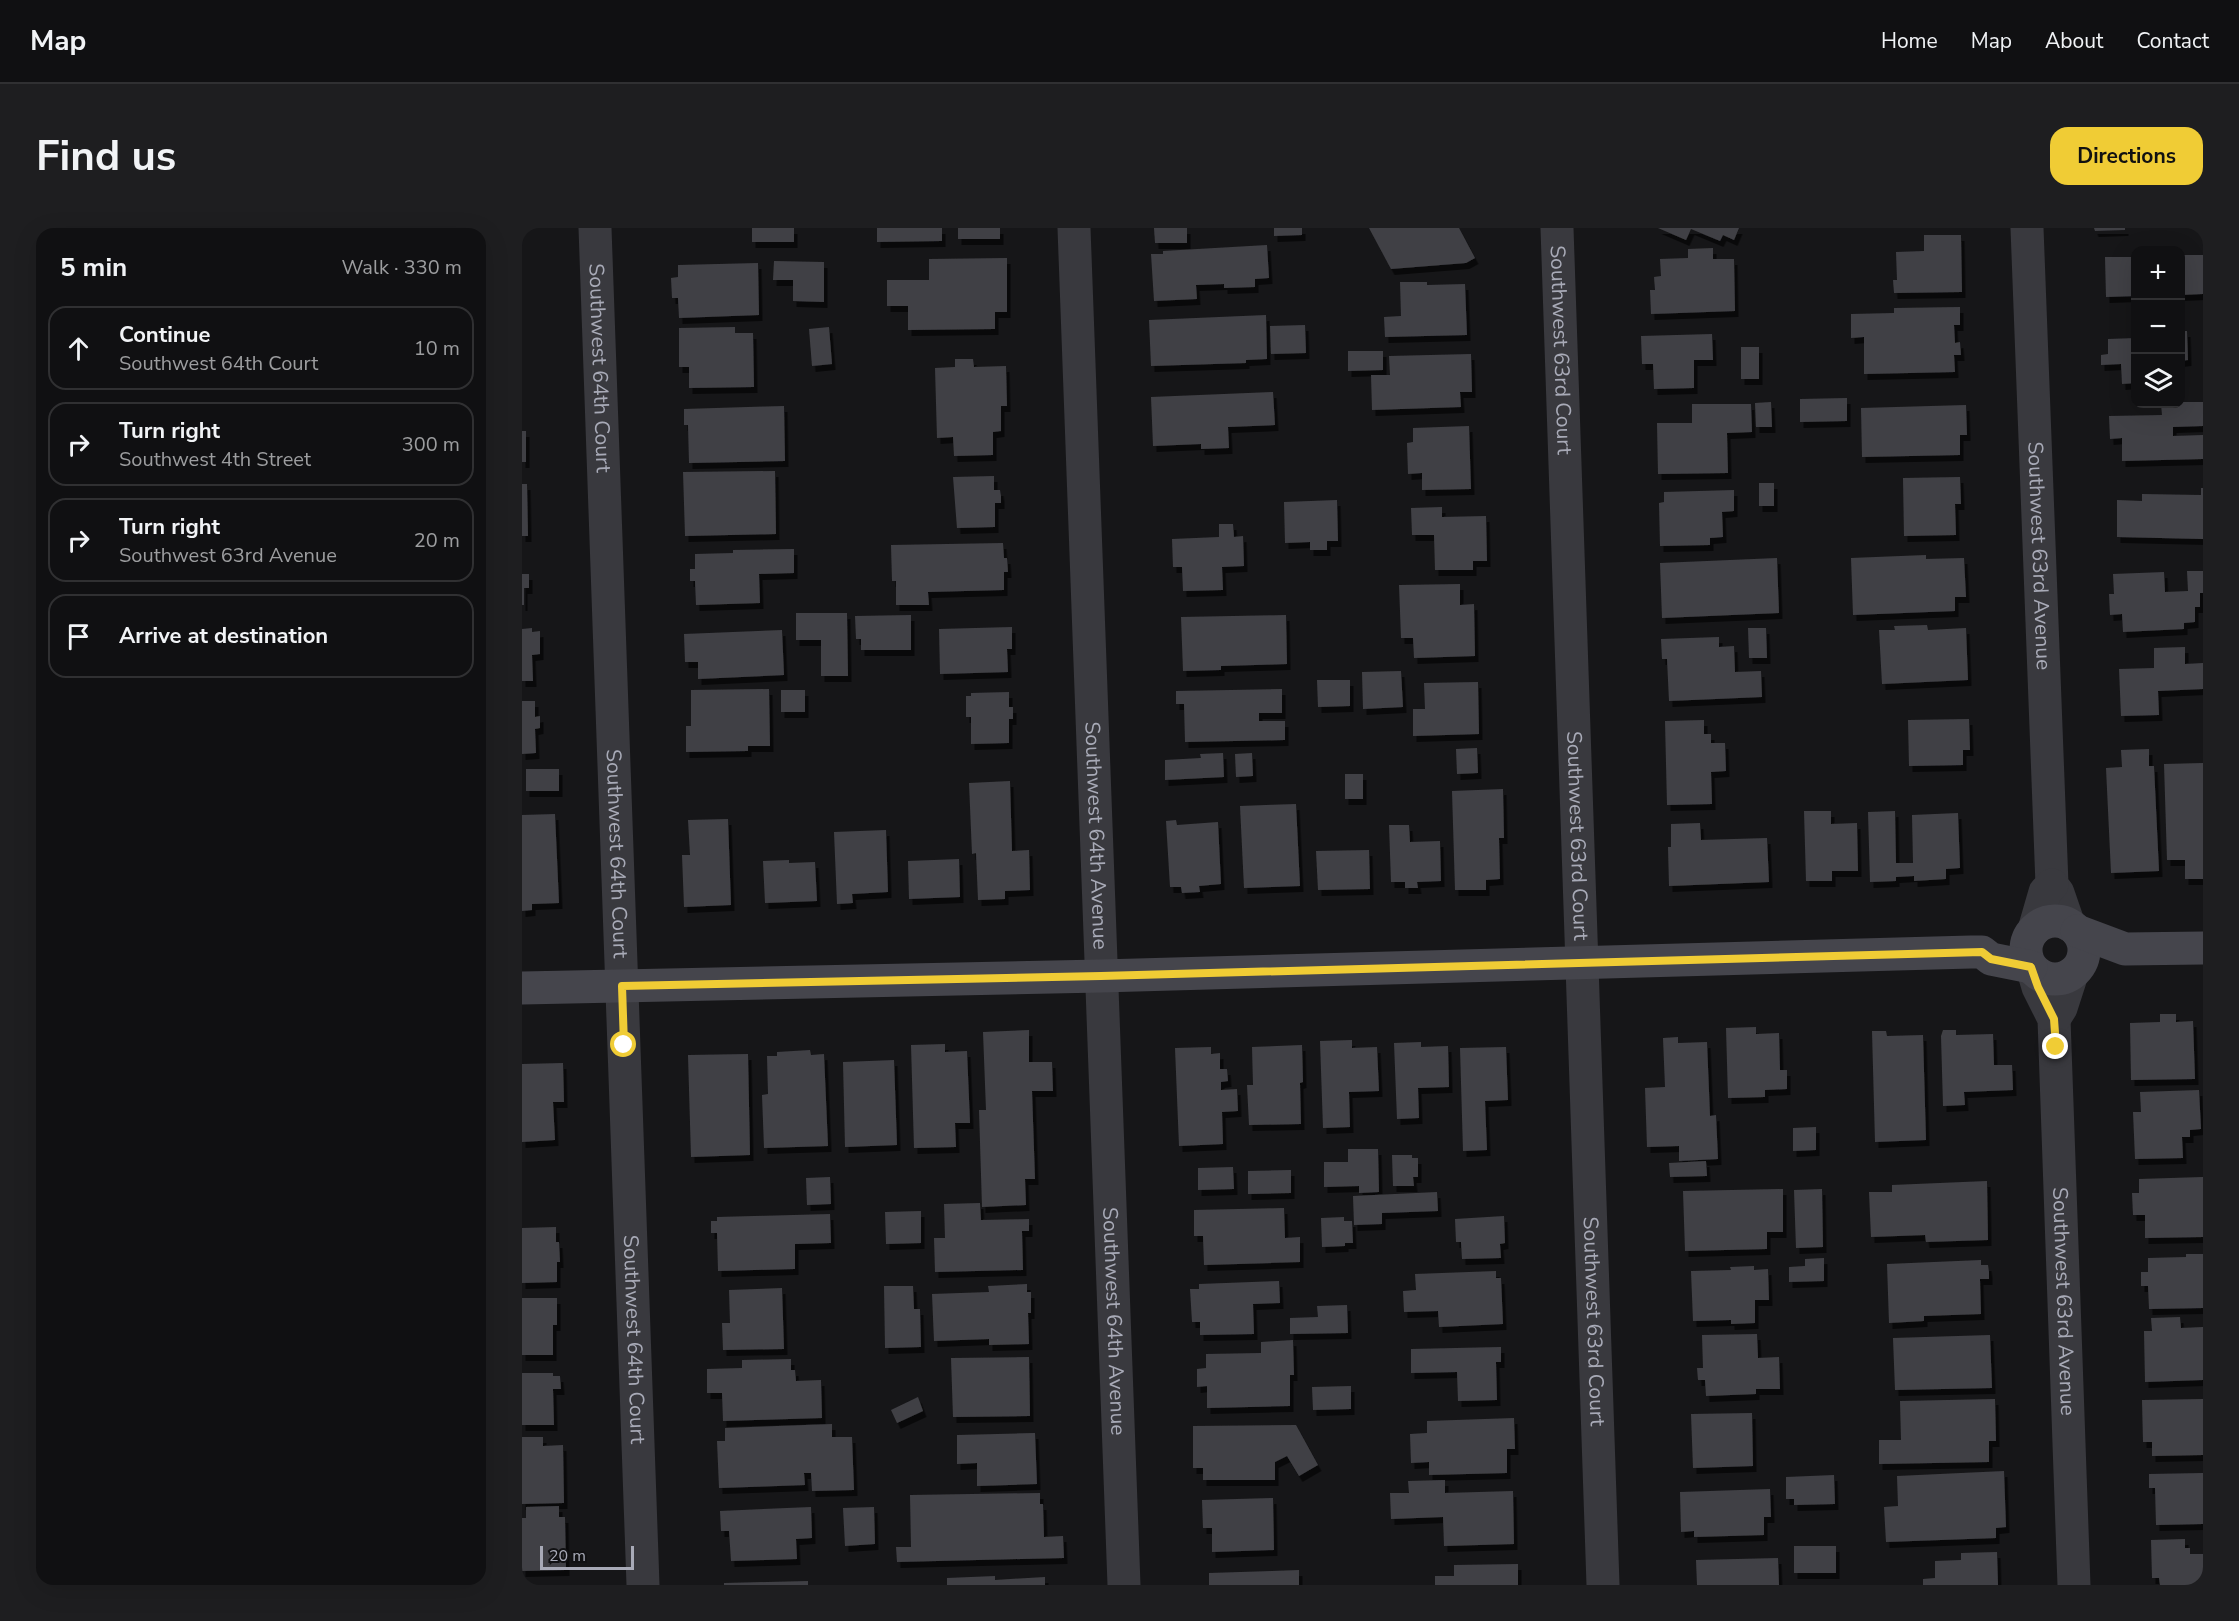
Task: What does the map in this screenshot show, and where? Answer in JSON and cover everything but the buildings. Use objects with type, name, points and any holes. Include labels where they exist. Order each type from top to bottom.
[{"type":"street","name":"Southwest 64th Court","points":[[595,228],[644,1585]]},
{"type":"street","name":"Southwest 64th Avenue","points":[[1074,228],[1124,1585]]},
{"type":"street","name":"Southwest 63rd Court","points":[[1557,228],[1603,1585]]},
{"type":"street","name":"Southwest 63rd Avenue","points":[[2027,228],[2052,885],[2058,893],[2073,928]]},
{"type":"street","name":"Southwest 63rd Avenue","points":[[2032,932],[2045,892],[2052,885]]},
{"type":"street","points":[[2032,969],[2025,951],[2032,932],[2040,925],[2055,921],[2125,949],[2203,948]]},
{"type":"street","points":[[2073,928],[2084,946],[2081,963],[2074,972]]},
{"type":"street","points":[[1982,952],[1991,942],[2032,932]]},
{"type":"street","points":[[522,988],[1101,976],[1982,952],[1991,959],[2032,969],[2040,976],[2056,980],[2111,958],[2125,949]]},
{"type":"street","name":"Southwest 63rd Avenue","points":[[2032,969],[2054,1019],[2074,1585]]},
{"type":"street","name":"Southwest 63rd Avenue","points":[[2054,1019],[2061,1008],[2074,972]]},
{"type":"route","points":[[624,1045],[622,986],[1101,976],[1982,952],[1991,959],[2031,967],[2054,1019],[2056,1047]]}]
